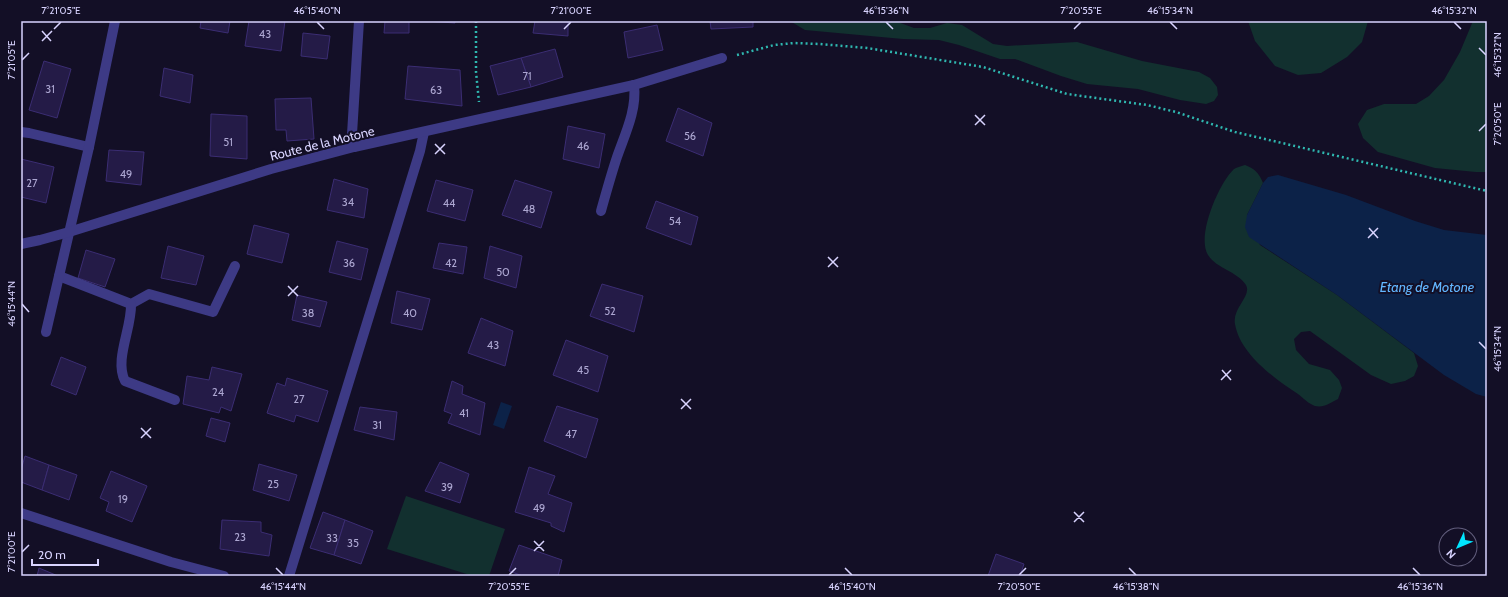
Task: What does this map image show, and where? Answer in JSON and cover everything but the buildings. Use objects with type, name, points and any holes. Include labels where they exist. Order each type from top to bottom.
[{"type":"street","points":[[46,332],[89,147],[116,21]]},
{"type":"street","points":[[354,147],[352,134],[358,21]]},
{"type":"street","name":"Route de la Motone","points":[[21,244],[69,232],[270,169],[354,147],[634,85],[722,58]]},
{"type":"street","points":[[601,211],[616,159],[631,117],[636,94],[634,85]]},
{"type":"street","points":[[21,132],[89,147]]},
{"type":"street","points":[[289,576],[415,166],[424,132]]},
{"type":"street","points":[[131,304],[149,294],[212,312],[235,266]]},
{"type":"street","points":[[59,276],[131,304]]},
{"type":"street","points":[[131,304],[132,314],[121,360],[121,373],[125,381],[175,400]]},
{"type":"street","points":[[21,513],[171,562],[224,576]]},
{"type":"path","points":[[476,21],[476,72],[482,118]]},
{"type":"path","points":[[722,58],[774,45],[794,43],[867,48],[983,67],[1067,94],[1147,105],[1176,112],[1235,132],[1487,191]]},
{"type":"green space","points":[[790,21],[895,21],[914,28],[930,28],[947,23],[962,25],[993,44],[1007,46],[1077,42],[1142,61],[1199,72],[1210,78],[1217,87],[1218,95],[1214,101],[1206,104],[1180,100],[1138,89],[1087,84],[1015,59],[1000,59],[939,40],[903,39],[805,30]]},
{"type":"green space","points":[[1248,21],[1368,21],[1362,42],[1347,57],[1321,73],[1298,75],[1275,66],[1255,41]]},
{"type":"green space","points":[[1473,21],[1487,21],[1487,172],[1435,168],[1378,152],[1363,138],[1358,124],[1367,110],[1384,104],[1416,104],[1429,96],[1444,80],[1460,52]]},
{"type":"green space","points":[[1245,165],[1256,172],[1263,183],[1247,215],[1260,245],[1337,295],[1414,353],[1418,366],[1414,376],[1405,381],[1391,384],[1371,375],[1310,331],[1301,332],[1294,339],[1296,350],[1309,364],[1330,370],[1339,380],[1342,388],[1338,399],[1327,405],[1315,406],[1279,381],[1251,355],[1238,335],[1235,324],[1236,313],[1246,293],[1246,285],[1238,276],[1216,264],[1208,255],[1205,246],[1207,223],[1216,197],[1228,176],[1234,169]]},
{"type":"green space","points":[[406,496],[505,529],[489,576],[473,576],[387,549]]},
{"type":"water","name":"Etang de Motone","points":[[1278,175],[1346,195],[1415,221],[1444,230],[1487,235],[1487,397],[1476,394],[1444,375],[1337,295],[1249,237],[1245,227],[1247,215],[1263,183],[1268,177]]},
{"type":"water","points":[[501,402],[512,406],[504,429],[493,425]]}]
